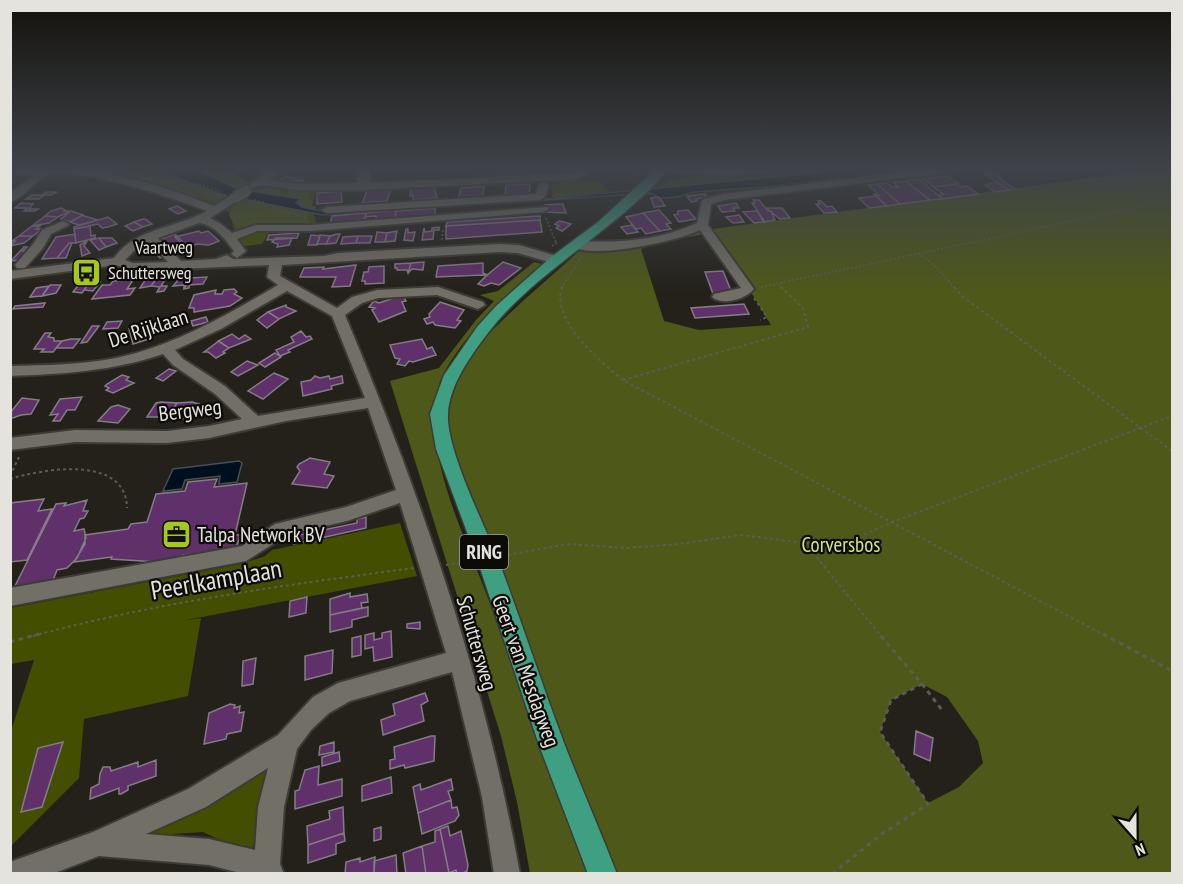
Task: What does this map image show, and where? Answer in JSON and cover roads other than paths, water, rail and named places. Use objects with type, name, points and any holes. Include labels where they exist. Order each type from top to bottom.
[{"type":"main road","name":"RING","points":[[555,250],[579,250],[619,209]]},
{"type":"main road","name":"Geert van Mesdagweg","points":[[555,250],[482,330],[452,375],[439,414],[445,449],[487,559],[552,745],[603,873]]},
{"type":"street","name":"Vaartweg","points":[[199,209],[230,238],[240,251],[237,254]]},
{"type":"street","points":[[118,261],[121,254],[136,244],[208,217],[219,209]]},
{"type":"street","points":[[327,210],[337,209]]},
{"type":"street","points":[[230,238],[256,228],[321,226],[540,209]]},
{"type":"street","points":[[579,250],[613,244],[628,245],[689,232],[702,225],[705,218],[703,209]]},
{"type":"street","name":"Vaartweg","points":[[16,265],[39,245],[46,232],[63,224]]},
{"type":"street","points":[[602,225],[604,234],[613,244]]},
{"type":"street","points":[[702,225],[748,289],[742,294],[720,297]]},
{"type":"street","points":[[152,237],[178,265]]},
{"type":"street","name":"Vaartweg","points":[[10,275],[118,261],[131,267],[276,262],[442,248],[555,250]]},
{"type":"street","name":"Vaartweg","points":[[218,263],[237,254],[338,257]]},
{"type":"street","points":[[276,262],[273,277],[338,314],[357,300],[387,294],[438,291],[478,306]]},
{"type":"street","name":"Vaartweg","points":[[16,265],[34,264],[42,268],[40,271]]},
{"type":"street","name":"De Rijklaan","points":[[10,371],[90,367],[166,349],[203,333],[286,286]]},
{"type":"street","name":"Schuttersweg","points":[[338,314],[374,402],[431,567],[459,660],[494,796],[507,873]]},
{"type":"street","points":[[166,349],[178,362],[220,390],[255,422]]},
{"type":"street","name":"Bergweg","points":[[18,443],[75,436],[167,437],[209,432],[374,402]]},
{"type":"street","points":[[10,597],[246,553],[282,529],[347,514],[405,494]]},
{"type":"street","points":[[14,873],[97,844],[197,798],[286,743],[321,705],[346,691],[459,660]]},
{"type":"street","points":[[97,844],[209,852],[269,870],[271,807],[286,743]]},
{"type":"water","points":[[294,209],[324,212],[409,209],[323,215]]},
{"type":"water","points":[[239,461],[242,463],[237,482],[219,484],[220,476],[185,480],[182,489],[163,491],[173,469]]},
{"type":"place","name":"Schuttersweg","points":[[87,272]]},
{"type":"place","name":"Talpa Network BV","points":[[176,534]]},
{"type":"park label","name":"Corversbos","points":[[841,544]]}]
